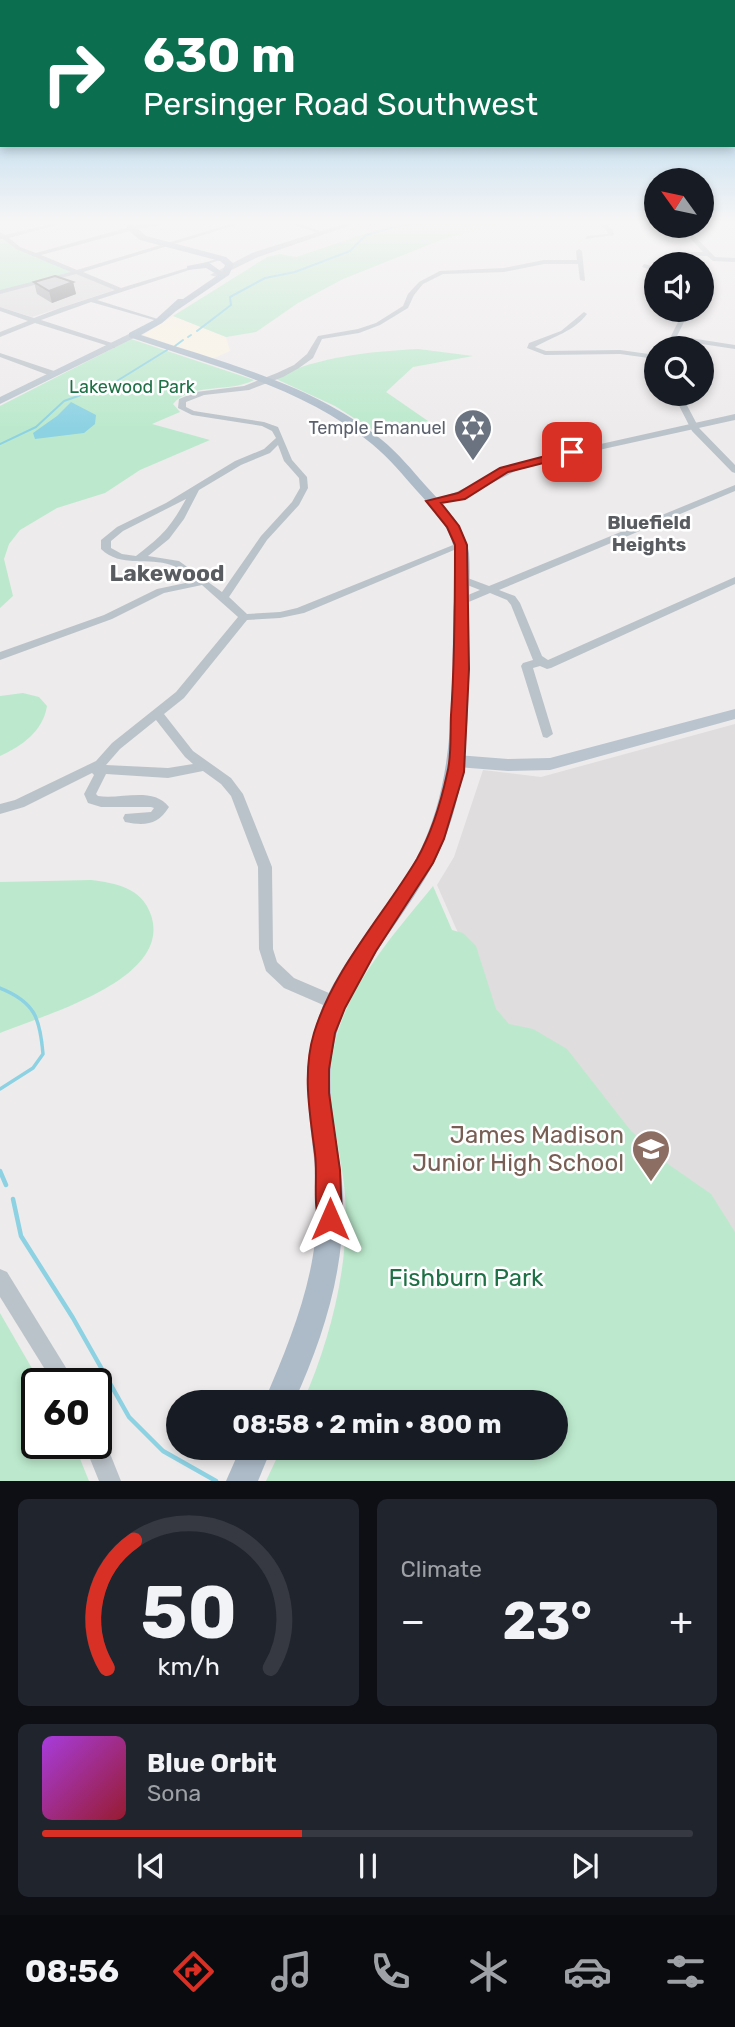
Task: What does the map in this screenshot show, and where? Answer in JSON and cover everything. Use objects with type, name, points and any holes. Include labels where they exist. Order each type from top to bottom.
[{"type":"main road","points":[[0,401],[159,321],[196,290]]},
{"type":"main road","points":[[187,302],[203,290]]},
{"type":"main road","points":[[175,308],[206,290]]},
{"type":"main road","points":[[133,335],[263,380],[326,407],[354,424],[389,452],[453,526],[461,545],[462,669],[457,761],[436,839],[424,863],[370,946],[324,1033],[318,1069],[318,1093],[328,1170],[329,1236],[314,1311],[284,1390]]},
{"type":"main road","points":[[457,761],[508,765],[550,764],[735,715]]},
{"type":"street","points":[[0,335],[33,320],[121,290]]},
{"type":"street","points":[[222,599],[264,538],[296,503],[304,488],[303,477],[288,461],[275,429],[264,424],[192,413],[180,404],[191,395],[238,390],[263,380],[307,358],[320,337],[364,330],[400,312],[415,290]]},
{"type":"street","points":[[90,300],[159,321]]},
{"type":"street","points":[[0,309],[112,346]]},
{"type":"street","points":[[584,314],[571,328],[532,345],[531,348],[545,353],[620,352],[644,356]]},
{"type":"street","points":[[714,343],[735,346]]},
{"type":"street","points":[[0,355],[54,374]]},
{"type":"street","points":[[683,406],[692,425],[735,470]]},
{"type":"street","points":[[432,501],[461,496],[498,473],[523,464],[735,417]]},
{"type":"street","points":[[244,617],[203,582],[175,563],[111,554],[106,550],[106,540],[120,529],[196,489],[238,463],[267,451],[280,438]]},
{"type":"street","points":[[460,602],[735,488]]},
{"type":"street","points":[[137,557],[151,551],[163,540],[178,521],[196,489]]},
{"type":"street","points":[[131,818],[155,817],[162,807],[147,801],[105,803],[93,800],[90,794],[98,768],[116,746],[180,695],[244,617],[300,611],[461,545]]},
{"type":"street","points":[[461,579],[508,595],[516,605],[540,662]]},
{"type":"street","points":[[547,734],[527,666],[540,662],[547,665],[735,580]]},
{"type":"street","points":[[0,656],[108,617],[161,591],[203,582]]},
{"type":"street","points":[[158,714],[175,738],[226,781],[237,794],[263,858],[267,884],[266,949],[271,966],[277,974],[304,992],[337,1004]]},
{"type":"street","points":[[0,809],[19,804],[98,768],[168,773],[205,766]]},
{"type":"street","points":[[0,1279],[56,1368]]},
{"type":"street","points":[[101,1459],[110,1481]]},
{"type":"shaded area","points":[[114,290],[32,317],[0,307],[0,291]]},
{"type":"shaded area","points":[[173,316],[226,337],[230,351],[212,359],[143,335]]},
{"type":"shaded area","name":"James Madison Junior High School","points":[[735,724],[735,1481],[699,1481],[437,885],[454,857],[483,770],[541,777]]},
{"type":"green space","points":[[214,290],[322,290],[256,332],[226,337],[173,316]]},
{"type":"green space","name":"Lakewood Park","points":[[131,339],[254,380],[190,393],[173,404],[180,412],[152,424],[210,440],[140,470],[105,493],[57,508],[20,530],[9,544],[4,559],[13,596],[0,608],[0,406]]},
{"type":"green space","points":[[418,349],[473,356],[413,367],[386,392],[428,421],[376,432],[335,406],[274,378],[344,356]]},
{"type":"green space","points":[[23,693],[39,697],[47,706],[45,715],[30,737],[0,756],[0,696]]},
{"type":"green space","points":[[91,880],[127,889],[135,893],[147,906],[151,915],[153,938],[143,958],[124,976],[100,992],[0,1033],[0,882]]},
{"type":"green space","name":"Fishburn Park","points":[[433,886],[452,930],[463,933],[476,946],[496,1009],[509,1024],[533,1029],[567,1049],[631,1131],[668,1164],[711,1194],[735,1232],[735,1481],[266,1481],[276,1460],[568,1460],[568,1390],[308,1390],[331,1323],[345,1239],[344,1184],[330,1077],[335,1042],[351,999],[389,940]]},
{"type":"green space","points":[[0,1313],[32,1368],[21,1368],[21,1459],[80,1459],[89,1481],[0,1481]]},
{"type":"water","points":[[71,402],[96,415],[95,424],[84,433],[35,439],[33,433]]},
{"type":"waterway","points":[[197,331],[231,305],[230,297],[243,290]]},
{"type":"waterway","points":[[175,346],[183,340]]},
{"type":"waterway","points":[[0,444],[36,427],[64,401],[112,384],[167,350]]},
{"type":"waterway","points":[[0,988],[21,999],[34,1013],[40,1030],[43,1054],[33,1068],[0,1089]]},
{"type":"waterway","points":[[0,1171],[6,1185]]},
{"type":"waterway","points":[[13,1199],[21,1236],[73,1318],[129,1417],[163,1451],[216,1481]]},
{"type":"place","name":"Temple Emanuel","points":[[473,462]]},
{"type":"place","name":"James Madison Junior High School","points":[[651,1183]]},
{"type":"district","name":"Bluefield Heights","points":[[649,533]]},
{"type":"district","name":"Lakewood","points":[[167,573]]},
{"type":"route","points":[[330,1219],[328,1170],[318,1093],[318,1069],[324,1033],[370,946],[424,863],[436,839],[456,772],[462,669],[461,545],[453,526],[432,501],[449,500],[466,494],[504,470],[572,452]]}]
